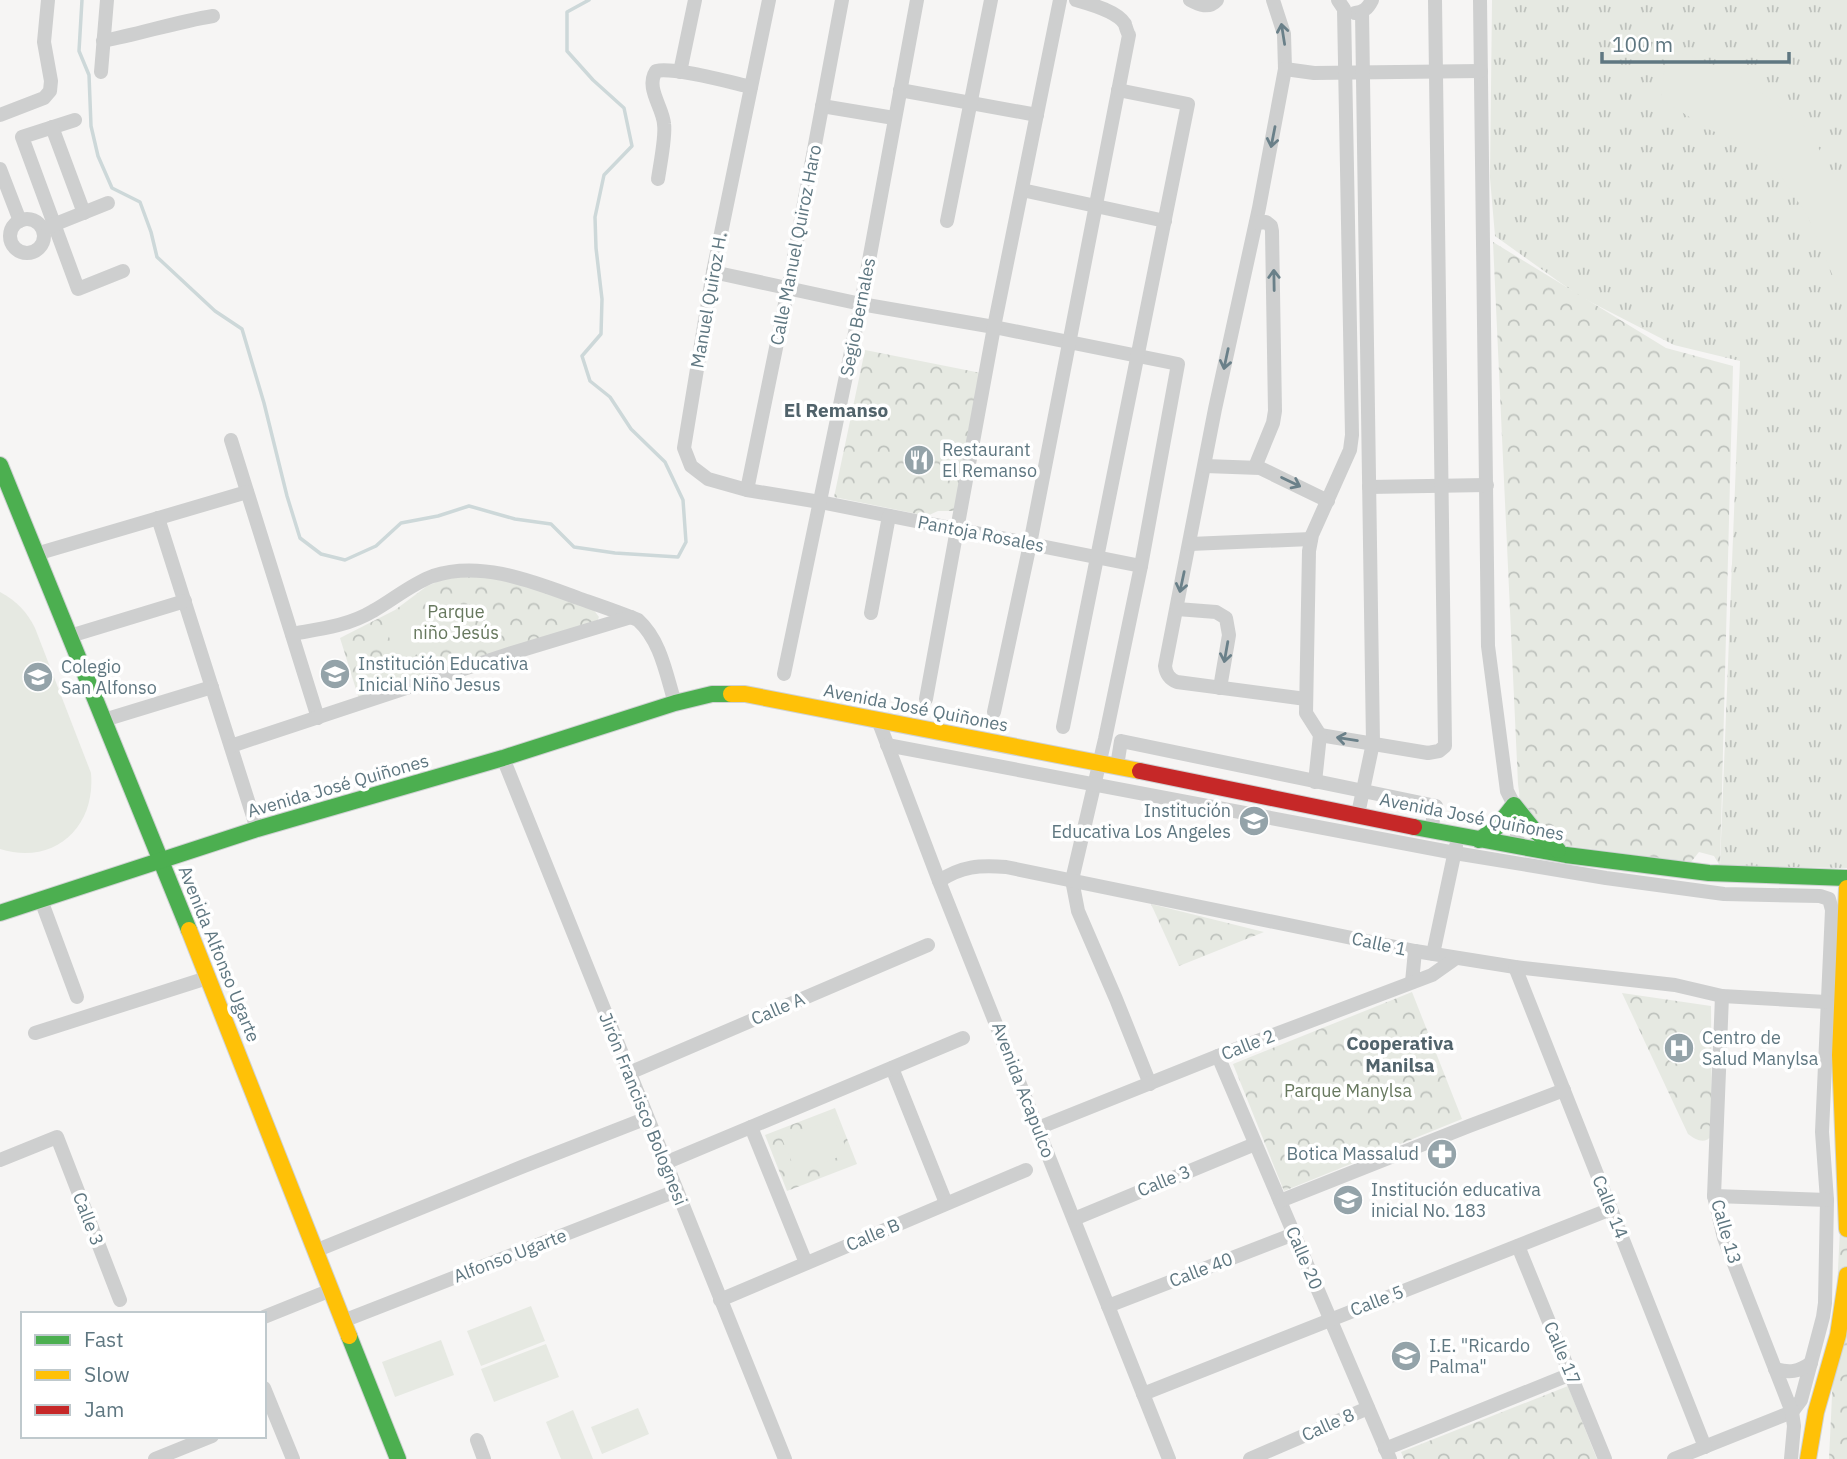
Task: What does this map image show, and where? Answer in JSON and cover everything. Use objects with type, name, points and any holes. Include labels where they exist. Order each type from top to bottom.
[{"type":"street","points":[[0,115],[44,98],[50,91],[51,81],[44,42],[48,0]]},
{"type":"street","points":[[102,72],[107,0]]},
{"type":"street","points":[[680,72],[695,0]]},
{"type":"street","name":"Manuel Quiroz H.","points":[[769,0],[713,272],[684,449],[691,466],[708,479],[747,490],[820,502]]},
{"type":"street","name":"Calle Manuel Quiroz Haro","points":[[747,490],[842,0]]},
{"type":"street","name":"Segio Bernales","points":[[784,674],[861,304],[917,0]]},
{"type":"street","points":[[947,221],[991,0]]},
{"type":"street","points":[[926,699],[994,327],[1060,0]]},
{"type":"street","points":[[994,712],[1030,544],[1129,35],[1119,17],[1076,0]]},
{"type":"street","points":[[1189,0],[1202,5],[1210,5],[1217,0]]},
{"type":"street","points":[[1273,0],[1284,34],[1285,69],[1165,666],[1171,680],[1177,682],[1306,699]]},
{"type":"street","points":[[1341,5],[1352,13],[1362,12],[1373,0]]},
{"type":"street","points":[[1320,735],[1428,753],[1439,751],[1445,746],[1435,0]]},
{"type":"street","points":[[1480,0],[1488,646],[1496,709],[1509,735],[1518,846]]},
{"type":"street","points":[[1315,782],[1320,735],[1306,713],[1309,551],[1311,539],[1350,450],[1352,435],[1345,72],[1341,5]]},
{"type":"street","points":[[1358,814],[1373,743],[1362,12]]},
{"type":"street","points":[[103,41],[150,31],[184,20],[214,16]]},
{"type":"street","points":[[658,179],[664,124],[654,95],[652,77],[656,71],[663,69],[751,87]]},
{"type":"street","points":[[1285,69],[1302,73],[1481,71]]},
{"type":"street","points":[[900,90],[1037,115]]},
{"type":"street","points":[[1063,727],[1188,104],[1118,90]]},
{"type":"street","points":[[822,106],[894,117]]},
{"type":"street","points":[[75,120],[22,137],[49,226],[78,289],[123,271]]},
{"type":"street","points":[[52,127],[84,214]]},
{"type":"street","points":[[0,169],[20,221]]},
{"type":"street","points":[[1022,190],[1165,221]]},
{"type":"street","points":[[49,226],[38,250],[21,252],[6,247],[12,228],[20,221],[30,219],[49,226],[108,203]]},
{"type":"street","points":[[1255,467],[1273,423],[1275,411],[1272,231],[1266,222],[1256,223]]},
{"type":"street","points":[[713,272],[861,304],[994,327],[1178,364],[1141,566],[1100,763],[1072,880],[1078,911],[1150,1084]]},
{"type":"street","points":[[231,440],[318,718]]},
{"type":"street","name":"Avenida Alfonso Ugarte","points":[[0,466],[161,860],[398,1459]]},
{"type":"street","points":[[1205,467],[1255,467],[1328,501]]},
{"type":"street","points":[[1369,487],[1487,485]]},
{"type":"street","points":[[36,554],[247,492]]},
{"type":"street","name":"Pantoja Rosales","points":[[820,502],[1141,566]]},
{"type":"street","points":[[871,613],[889,516]]},
{"type":"street","points":[[158,518],[257,829]]},
{"type":"street","points":[[1190,544],[1311,539]]},
{"type":"street","points":[[292,634],[356,620],[433,576],[451,572],[477,572],[524,579],[638,620],[649,629],[655,640],[675,702]]},
{"type":"street","points":[[70,636],[185,601]]},
{"type":"street","points":[[1177,610],[1216,612],[1226,618],[1229,635],[1220,688]]},
{"type":"street","points":[[230,746],[512,653],[631,617]]},
{"type":"street","points":[[104,720],[212,687]]},
{"type":"street","name":"Avenida José Quiñones","points":[[0,913],[257,829],[502,758],[675,702],[712,694],[745,694],[1566,855],[1709,873],[1847,878]]},
{"type":"street","name":"Avenida Acapulco","points":[[877,720],[1169,1459]]},
{"type":"street","points":[[1117,766],[1121,741],[1436,806],[1431,829]]},
{"type":"street","points":[[887,745],[1454,853],[1606,878],[1706,892],[1826,897],[1832,910],[1822,1132],[1827,1200],[1825,1303],[1801,1401],[1791,1412],[1674,1459]]},
{"type":"street","name":"Jirón Francisco Bolognesi","points":[[502,758],[785,1459]]},
{"type":"street","points":[[1289,801],[1296,778]]},
{"type":"street","points":[[1479,840],[1496,828],[1514,805]]},
{"type":"street","points":[[1514,805],[1533,831],[1566,855]]},
{"type":"street","points":[[1433,954],[1458,835]]},
{"type":"street","name":"Calle 1","points":[[939,881],[953,872],[972,867],[1006,867],[1456,958],[1675,985],[1722,996],[1826,1002]]},
{"type":"street","points":[[1847,888],[1840,1055],[1847,1229]]},
{"type":"street","points":[[41,900],[77,997]]},
{"type":"street","name":"Calle A","points":[[629,1073],[928,944]]},
{"type":"street","points":[[1412,982],[1415,951]]},
{"type":"street","name":"Calle 2","points":[[1038,1128],[1432,975],[1456,958]]},
{"type":"street","name":"Calle 14","points":[[1515,967],[1705,1447]]},
{"type":"street","points":[[35,1033],[207,978]]},
{"type":"street","name":"Calle 13","points":[[1722,996],[1714,1196],[1724,1238],[1791,1412],[1794,1426],[1791,1459]]},
{"type":"street","points":[[665,1163],[963,1038]]},
{"type":"street","name":"Calle 20","points":[[1218,1056],[1387,1454]]},
{"type":"street","points":[[892,1068],[947,1203]]},
{"type":"street","points":[[1280,1201],[1564,1090]]},
{"type":"street","points":[[315,1251],[647,1118]]},
{"type":"street","points":[[751,1127],[806,1263]]},
{"type":"street","name":"Calle 3","points":[[0,1160],[57,1137],[120,1300]]},
{"type":"street","name":"Calle 3","points":[[1074,1219],[1255,1144]]},
{"type":"street","name":"Calle B","points":[[720,1300],[1026,1170]]},
{"type":"street","name":"Alfonso Ugarte","points":[[343,1321],[676,1191]]},
{"type":"street","points":[[1714,1196],[1827,1200]]},
{"type":"street","name":"Calle 5","points":[[1143,1394],[1611,1209]]},
{"type":"street","name":"Calle 40","points":[[1108,1306],[1294,1234]]},
{"type":"street","name":"Calle 17","points":[[1518,1246],[1605,1459]]},
{"type":"street","points":[[1808,1459],[1811,1429],[1837,1336],[1847,1275]]},
{"type":"street","points":[[266,1316],[331,1290]]},
{"type":"street","points":[[1775,1369],[1791,1372],[1801,1370],[1811,1363]]},
{"type":"street","points":[[1387,1454],[1571,1374]]},
{"type":"street","name":"Calle 8","points":[[1250,1459],[1368,1408]]},
{"type":"street","points":[[269,1414],[293,1459]]},
{"type":"street","points":[[155,1459],[207,1438]]},
{"type":"street","points":[[477,1440],[484,1459]]},
{"type":"green space","points":[[1492,0],[1847,0],[1847,868],[1720,866],[1740,361],[1674,345],[1579,296],[1495,236],[1490,178]]},
{"type":"green space","points":[[1667,47],[1737,74],[1807,128],[1847,198],[1847,323],[1843,300],[1807,215],[1763,150],[1710,130],[1661,99]]},
{"type":"green space","points":[[1493,242],[1666,348],[1733,366],[1720,866],[1714,856],[1699,852],[1691,862],[1562,845],[1544,835],[1520,799]]},
{"type":"green space","points":[[865,350],[981,373],[954,511],[938,511],[927,516],[834,497]]},
{"type":"green space","name":"Parque niño Jesús","points":[[479,576],[536,587],[593,609],[599,617],[596,624],[359,699],[340,638],[395,610],[427,586],[447,578]]},
{"type":"green space","points":[[0,592],[21,607],[35,628],[91,773],[91,792],[79,825],[68,838],[54,847],[38,852],[20,853],[0,849]]},
{"type":"green space","points":[[457,596],[475,633],[399,661],[384,625]]},
{"type":"green space","points":[[1151,904],[1264,932],[1179,966]]},
{"type":"green space","name":"Parque Manylsa","points":[[1412,992],[1462,1119],[1284,1191],[1233,1064]]},
{"type":"green space","points":[[1622,993],[1711,1006],[1712,1135],[1706,1140],[1697,1140],[1688,1134]]},
{"type":"green space","points":[[1847,1081],[1847,1459],[1829,1459]]},
{"type":"green space","points":[[835,1108],[857,1164],[787,1191],[765,1135]]},
{"type":"green space","points":[[834,1118],[848,1153],[797,1174],[782,1139]]},
{"type":"green space","points":[[531,1306],[545,1341],[481,1366],[467,1331]]},
{"type":"green space","points":[[441,1340],[454,1375],[395,1397],[382,1362]]},
{"type":"green space","points":[[546,1344],[559,1377],[494,1402],[481,1369]]},
{"type":"green space","points":[[1568,1386],[1597,1459],[1404,1459],[1401,1452]]},
{"type":"green space","points":[[638,1408],[649,1434],[602,1454],[591,1427]]},
{"type":"green space","points":[[573,1410],[593,1459],[561,1459],[546,1422]]},
{"type":"waterway","points":[[82,0],[79,51],[89,75],[91,126],[98,156],[112,188],[140,202],[157,257],[215,311],[242,329],[300,538],[321,554],[345,560],[376,546],[401,523],[438,516],[469,506],[515,519],[551,524],[574,547],[678,557],[686,542],[683,500],[665,462],[631,429],[610,397],[590,381],[582,356],[601,334],[602,299],[595,217],[604,175],[632,146],[624,108],[593,80],[567,51],[567,12],[589,0]]},
{"type":"traffic: fast","points":[[0,465],[189,930]]},
{"type":"traffic: fast","points":[[0,913],[257,829],[503,758],[675,703],[712,694],[731,694]]},
{"type":"traffic: fast","points":[[1479,840],[1496,828],[1514,805],[1534,830],[1558,850]]},
{"type":"traffic: fast","points":[[1414,827],[1566,855],[1709,873],[1847,878]]},
{"type":"traffic: fast","points":[[349,1336],[398,1459]]},
{"type":"traffic: slow","points":[[731,694],[745,694],[1140,771]]},
{"type":"traffic: slow","points":[[1847,888],[1840,1055],[1847,1229]]},
{"type":"traffic: slow","points":[[189,930],[349,1336]]},
{"type":"traffic: slow","points":[[1808,1459],[1816,1412],[1838,1335],[1847,1275]]},
{"type":"traffic: jam","points":[[1140,771],[1414,827]]},
{"type":"place","name":"Restaurant El Remanso","points":[[919,460]]},
{"type":"place","name":"Institución Educativa Inicial Niño Jesus","points":[[335,674]]},
{"type":"place","name":"Colegio San Alfonso","points":[[38,677]]},
{"type":"place","name":"Institución Educativa Los Angeles","points":[[1254,821]]},
{"type":"place","name":"Centro de Salud Manylsa","points":[[1679,1048]]},
{"type":"place","name":"Botica Massalud","points":[[1442,1154]]},
{"type":"place","name":"Institución educativa inicial No. 183","points":[[1348,1200]]},
{"type":"place","name":"I.E. \"Ricardo Palma\"","points":[[1406,1356]]},
{"type":"district","name":"El Remanso","points":[[836,410]]},
{"type":"district","name":"Cooperativa Manilsa","points":[[1400,1054]]}]
